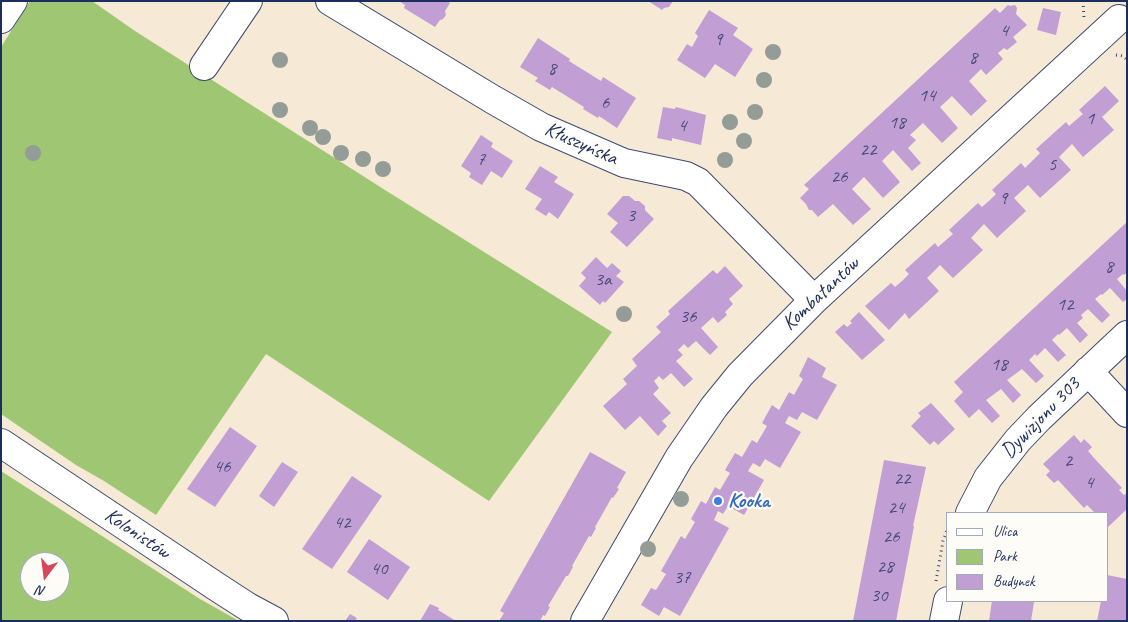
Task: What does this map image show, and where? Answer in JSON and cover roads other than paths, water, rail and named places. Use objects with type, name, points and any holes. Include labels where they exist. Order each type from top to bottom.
[{"type":"street","points":[[1,19],[13,1]]},
{"type":"street","points":[[204,66],[248,1]]},
{"type":"street","name":"Kłuszyńska","points":[[330,1],[541,127],[624,163],[686,176],[698,182],[814,300]]},
{"type":"street","name":"Kombatantów","points":[[585,621],[679,458],[740,375],[814,300],[1117,16]]},
{"type":"street","name":"Dywizjonu 303","points":[[971,512],[988,478],[1001,460],[1039,418],[1127,335]]},
{"type":"street","points":[[1088,371],[1127,413]]},
{"type":"street","name":"Kolonistów","points":[[1,443],[217,588],[274,621]]},
{"type":"street","points":[[941,593],[944,621]]},
{"type":"place","name":"Kooka","points":[[718,501]]}]
